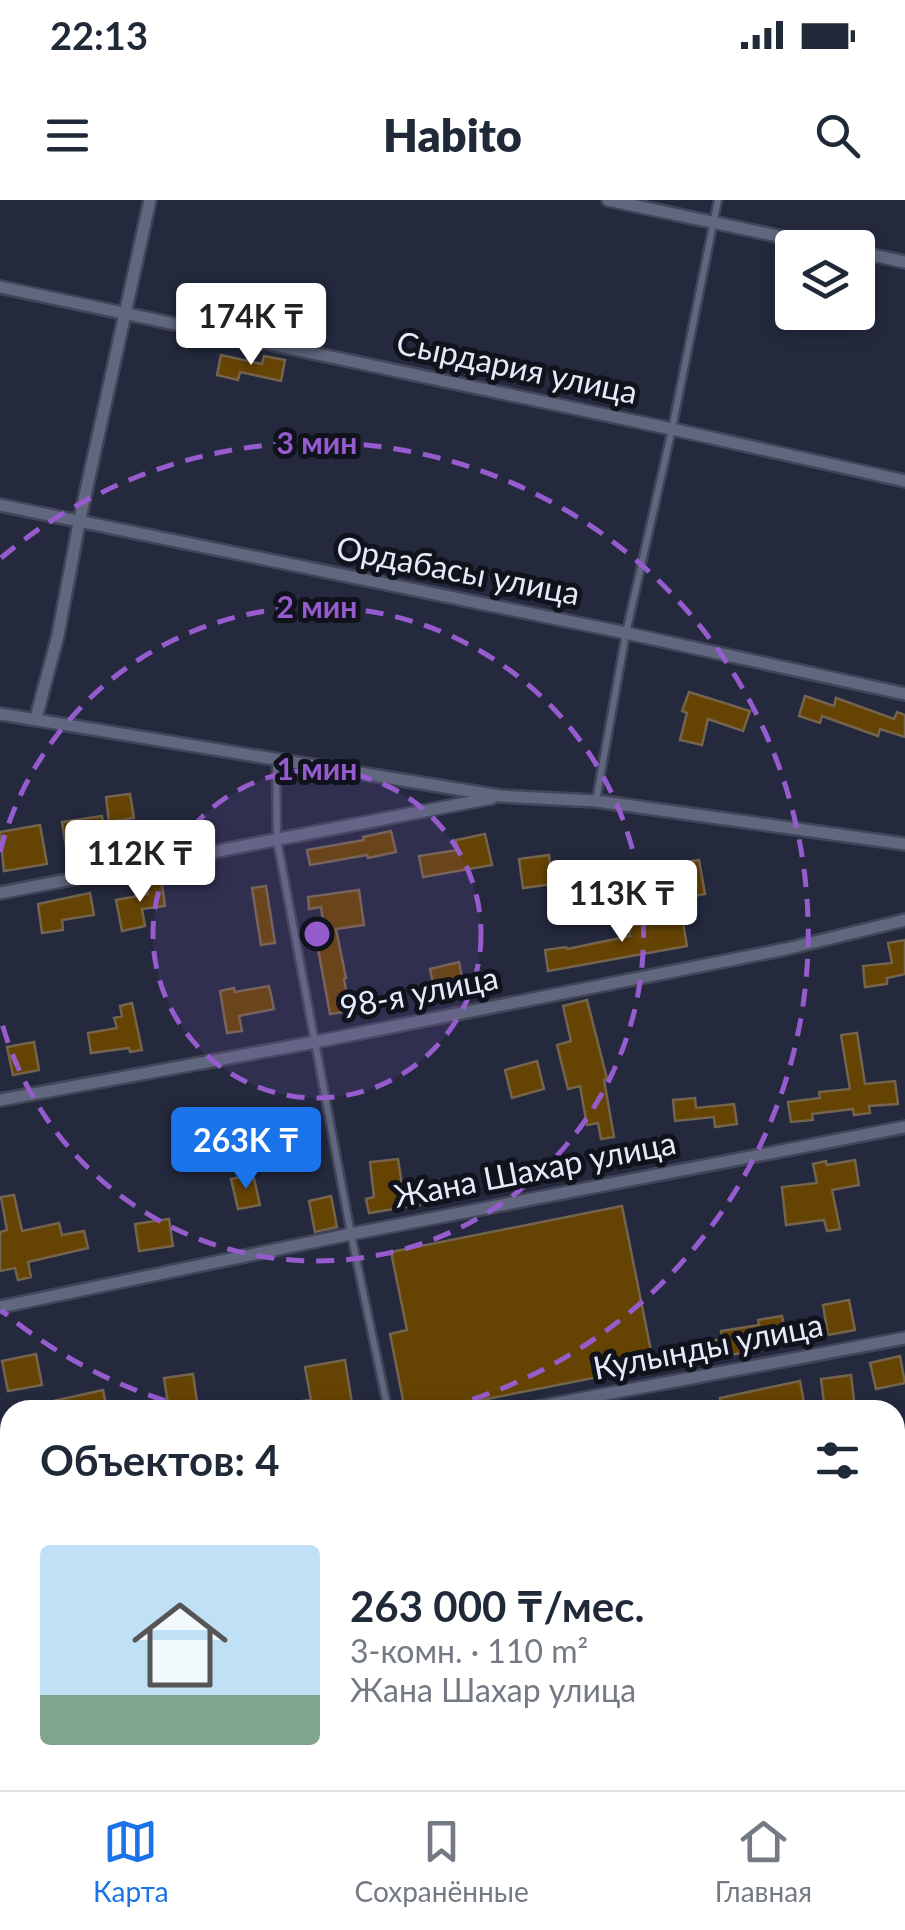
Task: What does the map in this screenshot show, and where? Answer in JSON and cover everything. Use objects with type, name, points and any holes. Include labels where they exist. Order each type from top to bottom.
[{"type":"street","points":[[36,718],[58,634],[150,200]]},
{"type":"street","points":[[608,200],[775,235]]},
{"type":"street","points":[[875,256],[905,262]]},
{"type":"street","name":"Сырдария улица","points":[[0,286],[905,481]]},
{"type":"street","name":"Ордабасы улица","points":[[0,505],[905,694]]},
{"type":"street","points":[[0,714],[500,796],[596,801],[905,844]]},
{"type":"street","points":[[0,893],[500,796]]},
{"type":"street","name":"98-я улица","points":[[0,1100],[786,950],[905,920]]},
{"type":"street","name":"Жана Шахар улица","points":[[0,1306],[905,1127]]},
{"type":"street","name":"Кулынды улица","points":[[574,1400],[905,1338]]},
{"type":"lane","points":[[596,801],[626,634],[718,200]]},
{"type":"lane","points":[[276,760],[277,840],[386,1400]]},
{"type":"building","points":[[221,355],[262,364],[264,356],[285,360],[281,381],[240,372],[238,380],[217,375]]},
{"type":"building","points":[[689,692],[750,711],[743,731],[708,719],[702,745],[680,740],[687,713],[682,711]]},
{"type":"building","points":[[805,696],[834,706],[836,698],[894,719],[897,712],[905,715],[905,737],[880,729],[878,736],[822,716],[820,723],[799,716]]},
{"type":"building","points":[[130,794],[134,818],[109,822],[106,797]]},
{"type":"building","points":[[102,816],[107,847],[67,853],[62,822]]},
{"type":"building","points":[[40,825],[47,864],[4,871],[0,832]]},
{"type":"building","points":[[391,831],[396,852],[310,865],[307,850]]},
{"type":"building","points":[[485,834],[492,865],[423,877],[419,856],[458,850],[456,840]]},
{"type":"building","points":[[549,855],[553,884],[523,888],[519,859]]},
{"type":"building","points":[[699,860],[705,894],[677,899],[671,864]]},
{"type":"building","points":[[161,877],[165,906],[142,909],[145,926],[122,931],[116,900],[148,894],[145,880]]},
{"type":"building","points":[[266,886],[275,943],[261,945],[252,888]]},
{"type":"building","points":[[359,890],[364,925],[336,929],[350,1011],[330,1014],[316,938],[325,936],[321,907],[309,909],[308,897]]},
{"type":"building","points":[[90,893],[94,915],[62,920],[63,930],[42,933],[38,904]]},
{"type":"building","points":[[682,917],[687,946],[548,971],[545,950],[630,936],[629,926]]},
{"type":"building","points":[[905,940],[905,974],[887,978],[887,984],[865,987],[863,966],[892,963],[888,943]]},
{"type":"building","points":[[459,962],[464,988],[435,994],[430,969]]},
{"type":"building","points":[[269,986],[274,1009],[239,1016],[242,1031],[227,1033],[220,991]]},
{"type":"building","points":[[587,1000],[607,1079],[604,1080],[614,1137],[601,1139],[598,1123],[587,1125],[580,1086],[568,1089],[557,1045],[571,1041],[563,1006]]},
{"type":"building","points":[[132,1003],[142,1050],[91,1053],[88,1033],[117,1028],[114,1018],[122,1016],[120,1006]]},
{"type":"building","points":[[857,1033],[865,1084],[895,1081],[898,1104],[869,1106],[870,1113],[854,1115],[853,1109],[812,1114],[813,1120],[791,1122],[788,1102],[820,1098],[819,1092],[850,1089],[841,1035]]},
{"type":"building","points":[[34,1042],[39,1070],[13,1075],[7,1047]]},
{"type":"building","points":[[537,1061],[544,1089],[512,1098],[505,1070]]},
{"type":"building","points":[[695,1098],[696,1108],[734,1104],[737,1124],[715,1127],[714,1117],[675,1121],[673,1100]]},
{"type":"building","points":[[398,1159],[403,1192],[425,1188],[425,1182],[447,1179],[449,1200],[369,1213],[366,1199],[374,1197],[370,1162]]},
{"type":"building","points":[[855,1160],[859,1185],[832,1190],[840,1229],[827,1231],[824,1220],[786,1225],[782,1187],[817,1183],[813,1164]]},
{"type":"building","points":[[253,1174],[260,1205],[238,1209],[231,1179]]},
{"type":"building","points":[[14,1195],[22,1231],[59,1223],[62,1235],[84,1231],[88,1248],[28,1262],[31,1277],[18,1280],[15,1268],[0,1271],[0,1232],[7,1230],[1,1197]]},
{"type":"building","points":[[331,1196],[337,1227],[315,1232],[309,1201]]},
{"type":"building","points":[[622,1206],[654,1366],[482,1400],[403,1400],[390,1334],[407,1330],[391,1252]]},
{"type":"building","points":[[169,1219],[173,1246],[139,1251],[135,1224]]},
{"type":"building","points":[[849,1300],[855,1330],[828,1335],[823,1305]]},
{"type":"building","points":[[782,1316],[787,1344],[697,1359],[694,1344],[722,1339],[721,1331],[759,1325],[758,1320]]},
{"type":"building","points":[[36,1354],[42,1385],[8,1391],[2,1361]]},
{"type":"building","points":[[900,1356],[905,1383],[876,1389],[870,1363]]},
{"type":"building","points":[[345,1360],[351,1400],[311,1400],[305,1367]]},
{"type":"building","points":[[193,1374],[197,1400],[167,1400],[164,1378]]},
{"type":"building","points":[[851,1375],[854,1400],[824,1400],[821,1379]]},
{"type":"building","points":[[800,1381],[804,1400],[720,1400]]},
{"type":"building","points":[[103,1390],[105,1400],[58,1400]]}]
